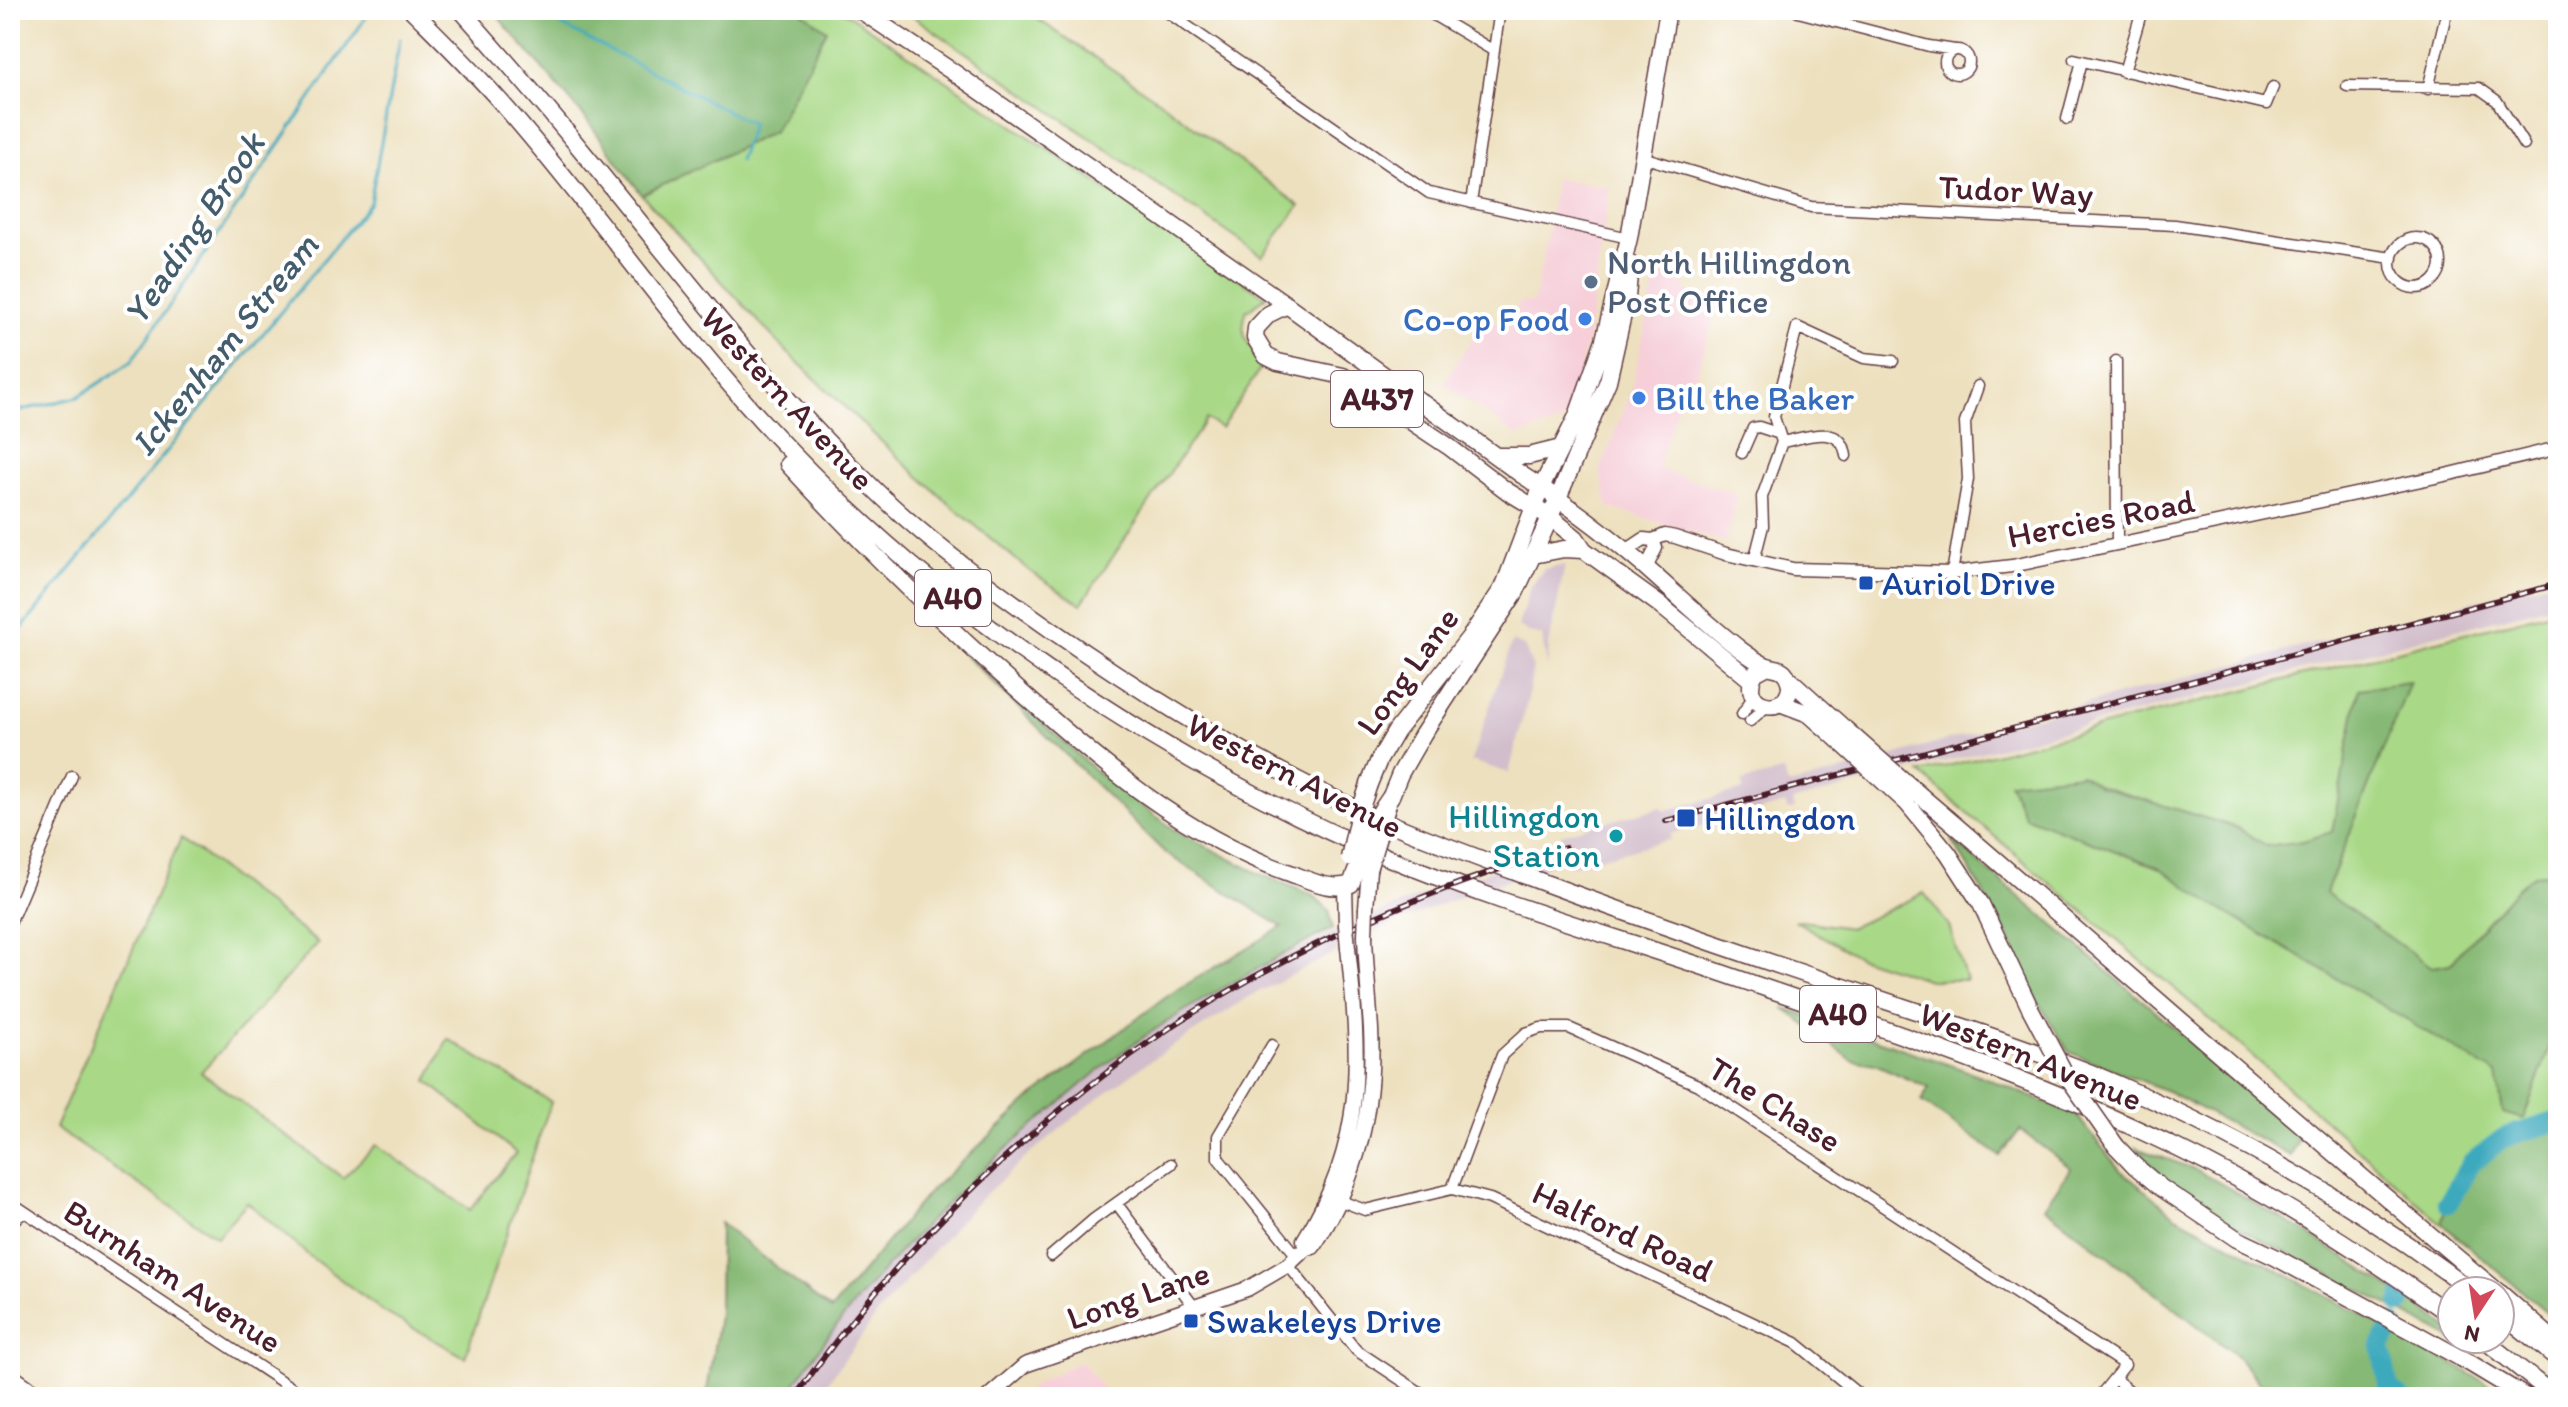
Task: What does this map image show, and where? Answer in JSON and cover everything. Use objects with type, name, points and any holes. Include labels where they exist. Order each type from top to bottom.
[{"type":"main road","name":"Western Avenue","points":[[412,10],[506,107],[688,336],[791,453],[846,507],[934,583],[1033,659],[1135,726],[1198,764],[1324,829],[1427,873],[1570,925],[1692,963],[1913,1040],[2116,1120],[2274,1199],[2436,1305]]},
{"type":"main road","name":"Western Avenue","points":[[461,10],[572,139],[761,371],[870,485],[963,566],[1076,648],[1173,710],[1323,793],[1430,840],[1685,934],[2071,1066],[2148,1098],[2249,1148],[2337,1199],[2449,1275]]},
{"type":"main road","points":[[860,10],[969,82],[1287,305]]},
{"type":"main road","name":"Long Lane","points":[[988,1397],[1025,1365],[1247,1289],[1313,1247],[1341,1201],[1358,1157],[1370,1089],[1366,908],[1359,864],[1358,817],[1379,760],[1396,731],[1472,634],[1504,586],[1541,488],[1577,416],[1604,340],[1629,238],[1668,10]]},
{"type":"main road","name":"Long Lane","points":[[1359,864],[1372,824],[1391,796],[1400,774],[1515,593],[1559,498],[1608,381],[1627,297],[1629,238]]},
{"type":"main road","name":"A437","points":[[1535,507],[1507,491],[1448,446],[1343,376],[1278,362],[1266,356],[1255,338],[1256,328],[1269,314],[1287,305],[1541,488]]},
{"type":"main road","points":[[738,394],[778,453],[884,567],[1105,766],[1182,822],[1245,856],[1325,886],[1345,887],[1355,880],[1359,864]]},
{"type":"main road","points":[[1498,456],[1529,456],[1561,448]]},
{"type":"main road","points":[[1541,488],[1559,498],[1626,551],[1725,638],[1768,666],[1784,671],[1840,733],[1914,800],[2075,927],[2348,1167],[2478,1275]]},
{"type":"main road","points":[[1535,507],[1576,538],[1584,550],[1660,605],[1751,687],[1755,699],[1809,714],[1840,733]]},
{"type":"main road","points":[[1533,555],[1564,549],[1584,550]]},
{"type":"main road","points":[[1751,687],[1755,673],[1768,666]]},
{"type":"main road","points":[[1773,704],[1789,692],[1788,678]]},
{"type":"main road","points":[[1914,800],[1981,904],[2063,1070],[2116,1146],[2135,1166],[2160,1187],[2237,1239],[2468,1362],[2526,1397]]},
{"type":"main road","points":[[1297,1256],[1337,1179],[1351,1121],[1357,1031],[1345,918],[1345,887]]},
{"type":"main road","points":[[2516,1308],[2558,1344]]},
{"type":"main road","points":[[2516,1325],[2558,1359]]},
{"type":"main road","points":[[2503,1355],[2556,1397]]},
{"type":"street","points":[[1164,10],[1429,193],[1629,238]]},
{"type":"street","points":[[1425,10],[1494,51]]},
{"type":"street","points":[[1471,203],[1500,10]]},
{"type":"street","points":[[2124,72],[2142,10]]},
{"type":"street","points":[[2428,89],[2447,10]]},
{"type":"street","points":[[1798,12],[1816,13],[1929,46],[1955,50]]},
{"type":"street","points":[[2067,119],[2078,60],[2266,104],[2273,87]]},
{"type":"street","points":[[2347,86],[2479,88],[2497,101],[2524,145]]},
{"type":"street","name":"Tudor Way","points":[[1642,157],[1811,207],[2175,225],[2392,258]]},
{"type":"street","points":[[2420,238],[2435,247],[2441,261],[2440,269],[2432,282],[2416,288],[2398,280],[2392,258],[2401,243],[2420,238]]},
{"type":"street","points":[[1754,561],[1763,526],[1762,497],[1779,438],[1774,417],[1797,327],[1864,358],[1893,361]]},
{"type":"street","points":[[2116,361],[2117,544]]},
{"type":"street","points":[[1952,573],[1968,479],[1965,423],[1978,386]]},
{"type":"street","points":[[1742,453],[1753,428],[1759,427],[1779,438],[1831,434],[1843,442],[1846,456]]},
{"type":"street","name":"Hercies Road","points":[[1626,551],[1644,539],[1653,540],[1665,535],[1793,569],[1952,573],[2012,566],[2450,474],[2558,448]]},
{"type":"street","points":[[1646,568],[1656,548],[1653,540]]},
{"type":"street","points":[[1751,687],[1746,717],[1773,704]]},
{"type":"street","points":[[10,923],[72,776]]},
{"type":"street","name":"The Chase","points":[[1452,1189],[1502,1055],[1526,1033],[1541,1028],[1569,1028],[1698,1085],[2125,1365],[2115,1379]]},
{"type":"street","points":[[1272,1045],[1218,1136],[1218,1158],[1297,1256],[1356,1350],[1427,1397]]},
{"type":"street","points":[[1051,1256],[1094,1219],[1171,1164]]},
{"type":"street","name":"Halford Road","points":[[1341,1201],[1356,1208],[1373,1209],[1452,1189],[1490,1199],[1796,1343],[1862,1397]]},
{"type":"street","name":"Burnham Avenue","points":[[10,1202],[305,1397]]},
{"type":"street","points":[[1117,1204],[1195,1308]]},
{"type":"street","points":[[10,1222],[25,1212]]},
{"type":"street","points":[[10,1372],[45,1397]]},
{"type":"street","points":[[2099,1397],[2115,1379],[2137,1397]]},
{"type":"shaded area","points":[[1555,178],[1610,187],[1588,338],[1562,422],[1517,436],[1443,383],[1485,319],[1512,327],[1519,302],[1533,303],[1548,235]]},
{"type":"shaded area","points":[[1657,273],[1677,279],[1713,320],[1696,378],[1688,376],[1657,468],[1738,495],[1725,542],[1608,507],[1600,471],[1632,387]]},
{"type":"shaded area","points":[[1565,565],[1547,667],[1542,636],[1518,626],[1530,587],[1544,569]]},
{"type":"shaded area","points":[[2558,579],[2558,604],[1819,794],[1792,802],[1794,809],[1787,810],[1785,804],[1670,834],[1671,839],[1570,866],[1568,859],[1452,900],[1379,930],[1249,997],[1148,1062],[1091,1104],[975,1204],[879,1312],[817,1397],[786,1397],[811,1357],[842,1318],[928,1221],[1037,1122],[1127,1049],[1230,983],[1329,934],[1445,886],[1564,845],[1561,834],[1662,807],[1664,811],[1743,790],[1742,782],[1784,771],[1788,785],[1818,778],[1948,740]]},
{"type":"shaded area","points":[[1512,641],[1524,646],[1533,668],[1509,773],[1471,761]]},
{"type":"shaded area","points":[[1081,1361],[1110,1397],[1019,1397],[1038,1382]]},
{"type":"green space","points":[[492,10],[799,10],[827,30],[774,131],[642,195],[584,116]]},
{"type":"green space","points":[[799,10],[841,10],[1266,297],[1246,311],[1243,328],[1246,340],[1263,365],[1221,428],[1206,419],[1081,604],[1031,572],[902,461],[785,350],[642,195],[774,131],[826,30]]},
{"type":"green space","points":[[904,10],[1024,10],[1158,100],[1300,206],[1262,256]]},
{"type":"green space","points":[[2558,610],[2558,1126],[2550,1127],[2453,1191],[2441,1223],[2230,1036],[1920,773]]},
{"type":"green space","points":[[947,637],[1099,774],[1176,831],[1262,875],[1313,895],[1329,910],[1333,928],[1229,984],[1154,1030],[1111,1061],[1020,1137],[910,1240],[844,1316],[786,1397],[706,1397],[719,1316],[720,1223],[831,1310],[927,1194],[1032,1097],[1169,995],[1282,927],[1165,853]]},
{"type":"green space","points":[[2410,682],[2326,893],[2432,967],[2450,964],[2517,888],[2533,875],[2558,873],[2558,1025],[2523,1119],[2503,1113],[2497,1074],[2213,905],[2160,868],[2024,816],[2009,782],[2081,774],[2099,786],[2238,828],[2267,846],[2303,841],[2332,832],[2359,689]]},
{"type":"green space","points":[[181,838],[318,943],[201,1072],[343,1178],[376,1145],[470,1210],[516,1153],[427,1081],[448,1039],[551,1102],[465,1357],[384,1312],[308,1255],[247,1202],[217,1237],[55,1128]]},
{"type":"green space","points":[[1952,840],[2156,1012],[2299,1138],[2291,1156],[2169,1092],[2069,1052],[2035,997],[2007,933]]},
{"type":"green space","points":[[1924,893],[1949,926],[1966,980],[1929,980],[1858,957],[1794,920],[1850,928]]},
{"type":"green space","points":[[1784,1008],[1976,1074],[2076,1115],[2121,1171],[2176,1216],[2445,1359],[2510,1397],[2271,1397],[2238,1357],[2044,1207],[2071,1168],[2020,1130],[2000,1156],[1921,1101],[1929,1088],[1875,1064],[1852,1060]]},
{"type":"green space","points":[[2558,1126],[2558,1315],[2555,1319],[2516,1286],[2516,1275],[2503,1275],[2441,1223],[2454,1192],[2470,1170],[2505,1146]]},
{"type":"green space","points":[[2136,1148],[2197,1170],[2310,1235],[2426,1311],[2436,1319],[2436,1330],[2216,1215],[2154,1168]]},
{"type":"waterway","name":"Yeading Brook","points":[[10,413],[78,397],[131,362],[371,10]]},
{"type":"waterway","points":[[532,10],[752,124],[739,160]]},
{"type":"waterway","name":"Ickenham Stream","points":[[10,643],[370,203],[400,39]]},
{"type":"waterway","points":[[2448,1203],[2471,1163],[2505,1137],[2558,1121]]},
{"type":"waterway","points":[[2400,1304],[2404,1294]]},
{"type":"waterway","points":[[2393,1324],[2381,1346],[2389,1390],[2400,1397]]},
{"type":"railway","points":[[1666,821],[2558,584]]},
{"type":"railway","points":[[795,1397],[833,1344],[920,1242],[1017,1147],[1121,1062],[1220,997],[1314,946],[1413,901],[1565,848]]},
{"type":"place","name":"North Hillingdon Post Office","points":[[1591,282]]},
{"type":"place","name":"Co-op Food","points":[[1585,319]]},
{"type":"place","name":"Bill the Baker","points":[[1639,398]]},
{"type":"place","name":"Auriol Drive","points":[[1866,583]]},
{"type":"place","name":"Hillingdon","points":[[1686,818]]},
{"type":"place","name":"Hillingdon Station","points":[[1616,836]]},
{"type":"place","name":"Swakeleys Drive","points":[[1191,1321]]}]
